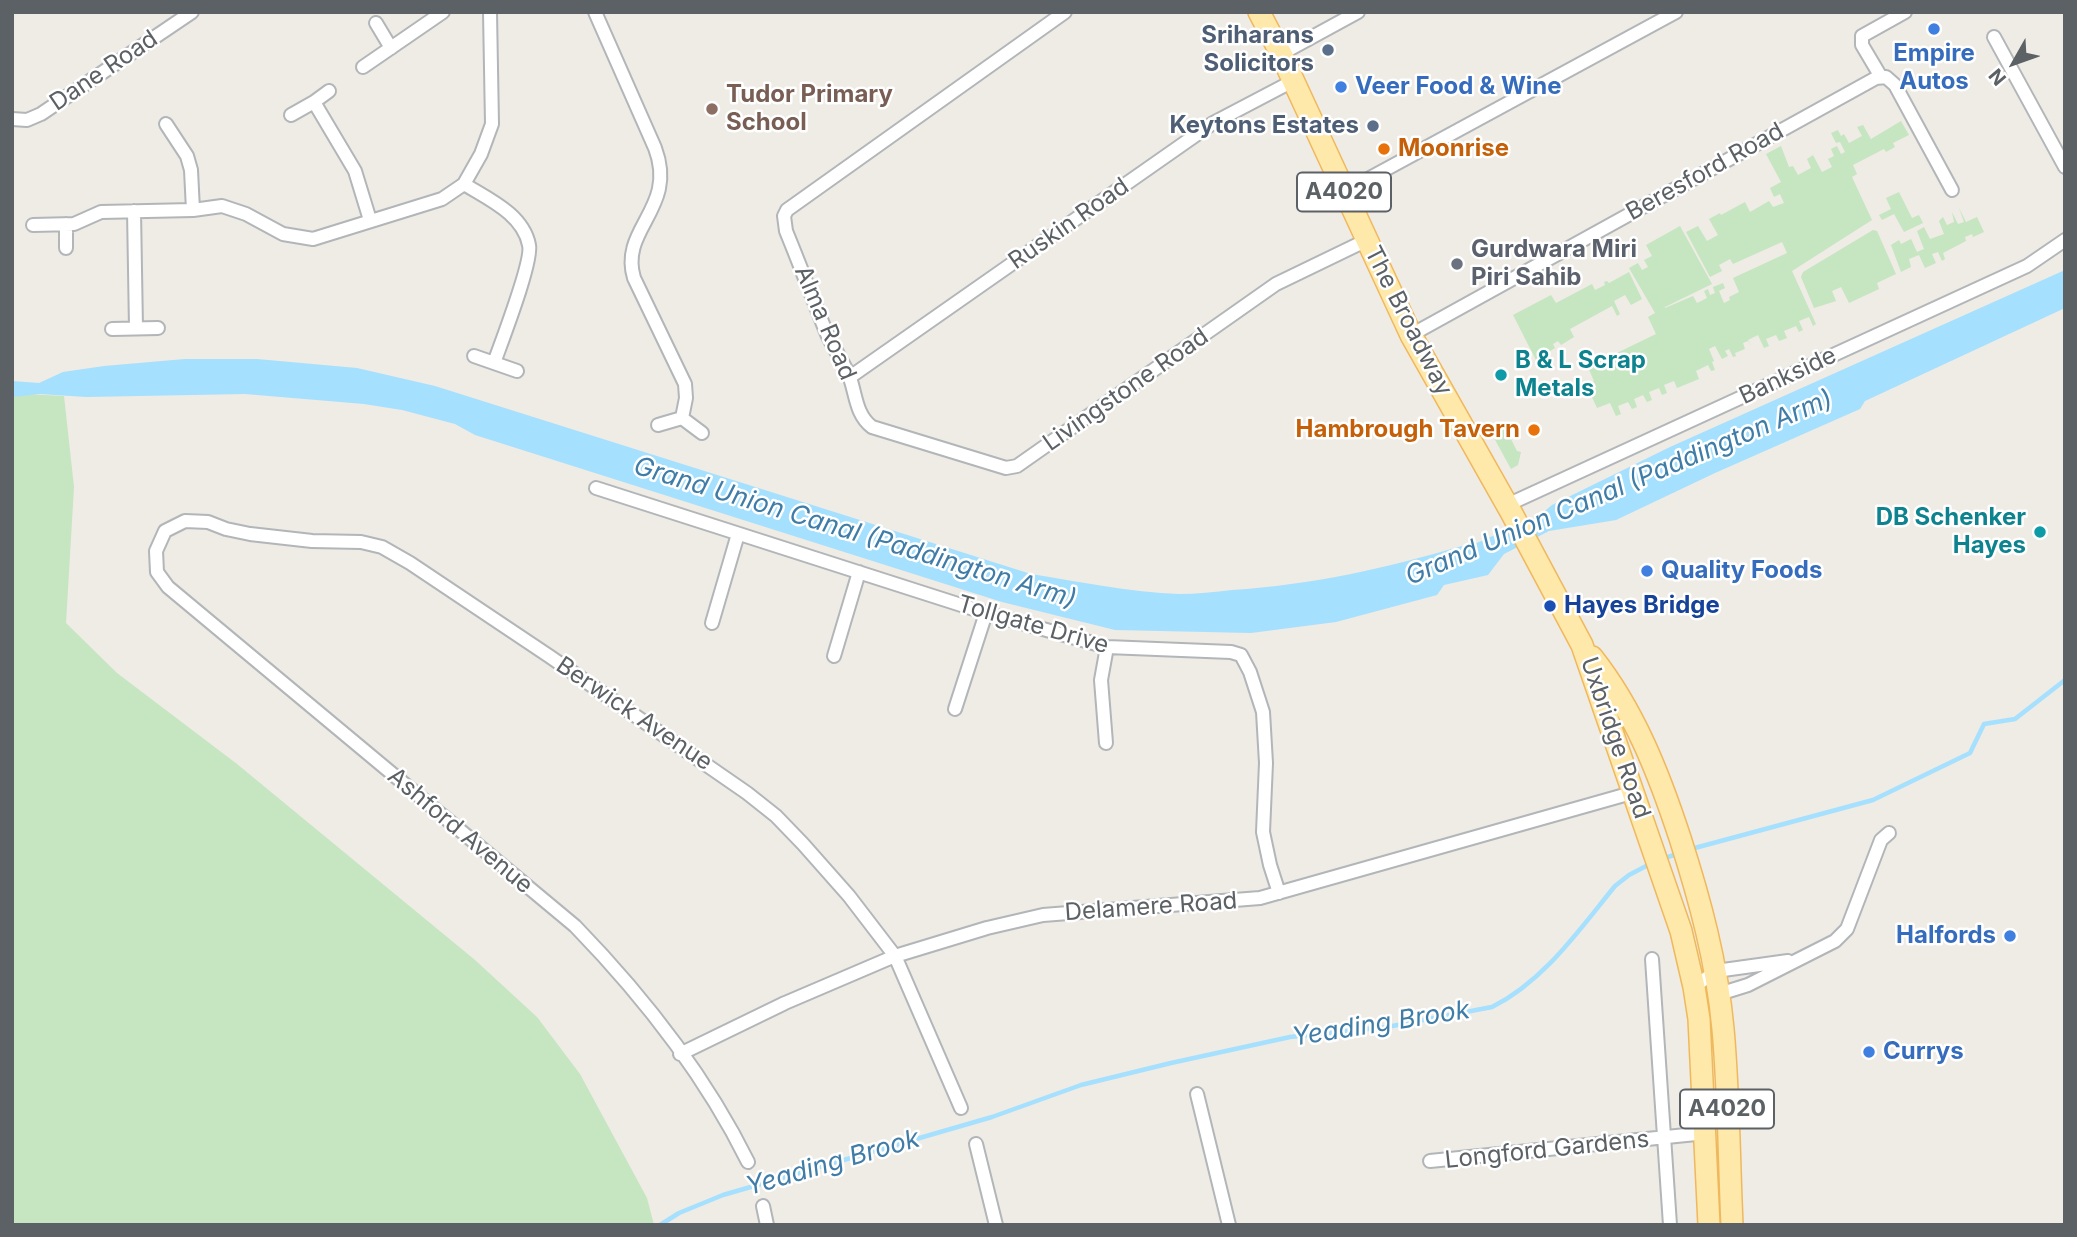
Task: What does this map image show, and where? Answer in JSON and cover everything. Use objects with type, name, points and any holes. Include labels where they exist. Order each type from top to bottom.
[{"type":"main road","name":"The Broadway","points":[[1259,12],[1411,335],[1509,509]]},
{"type":"main road","name":"A4020","points":[[1509,509],[1582,645]]},
{"type":"main road","name":"Uxbridge Road","points":[[1582,645],[1608,677],[1641,737],[1676,826],[1693,879],[1716,971],[1723,1029],[1732,1225]]},
{"type":"main road","name":"Uxbridge Road","points":[[1582,645],[1681,931],[1694,987],[1699,1019],[1709,1225]]},
{"type":"main road","points":[[1617,749],[1630,738],[1641,737]]},
{"type":"main road","points":[[1650,839],[1662,830],[1676,826]]},
{"type":"street","name":"Dane Road","points":[[13,119],[27,120],[41,114],[192,12]]},
{"type":"street","points":[[363,67],[443,12]]},
{"type":"street","points":[[595,12],[660,161],[662,176],[658,195],[634,244],[631,268],[681,373],[686,392],[682,418]]},
{"type":"street","name":"Alma Road","points":[[872,427],[860,413],[850,377],[836,354],[821,319],[786,231],[784,216],[793,204],[1065,12]]},
{"type":"street","points":[[1281,54],[1358,12]]},
{"type":"street","points":[[1344,192],[1675,12]]},
{"type":"street","points":[[1905,12],[1862,36],[1862,45],[1881,77],[1886,77],[1895,85],[1952,190]]},
{"type":"street","points":[[33,225],[74,224],[101,212],[193,210],[222,206],[246,214],[284,234],[313,239],[442,199],[464,184],[481,154],[492,124],[487,13]]},
{"type":"street","points":[[376,23],[391,48]]},
{"type":"street","points":[[1994,37],[2065,167]]},
{"type":"street","name":"Beresford Road","points":[[1411,335],[1881,77]]},
{"type":"street","name":"Ruskin Road","points":[[850,377],[1213,123],[1293,81]]},
{"type":"street","points":[[291,115],[329,91]]},
{"type":"street","points":[[314,102],[355,171],[370,220]]},
{"type":"street","points":[[166,124],[187,156],[191,170],[193,210]]},
{"type":"street","points":[[464,184],[507,211],[522,229],[530,247],[516,302],[494,363]]},
{"type":"street","points":[[134,211],[136,328]]},
{"type":"street","points":[[66,224],[66,248]]},
{"type":"street","name":"Livingstone Road","points":[[872,427],[1006,468],[1017,466],[1282,281],[1367,240]]},
{"type":"street","name":"Bankside","points":[[1509,509],[2027,266],[2065,240]]},
{"type":"street","points":[[112,329],[158,328]]},
{"type":"street","points":[[474,356],[517,371]]},
{"type":"street","points":[[658,425],[682,418]]},
{"type":"street","points":[[682,418],[702,433]]},
{"type":"street","name":"Tollgate Drive","points":[[596,488],[986,613],[1107,647],[1231,652],[1244,658],[1262,712],[1266,763],[1263,832],[1279,893]]},
{"type":"street","name":"Berwick Avenue","points":[[165,531],[185,521],[199,521],[250,534],[312,541],[360,542],[394,553],[761,803],[787,827],[849,896],[895,956],[961,1108]]},
{"type":"street","name":"Ashford Avenue","points":[[165,531],[155,558],[157,572],[168,587],[575,926],[620,975],[680,1054],[716,1105],[748,1162]]},
{"type":"street","points":[[712,623],[738,534]]},
{"type":"street","points":[[834,656],[859,572]]},
{"type":"street","points":[[956,709],[986,613]]},
{"type":"street","points":[[1106,743],[1101,680],[1107,647]]},
{"type":"street","name":"Delamere Road","points":[[680,1054],[785,1003],[895,956],[987,928],[1043,915],[1240,900],[1279,893],[1634,792]]},
{"type":"street","points":[[1694,987],[1719,994],[1748,985],[1835,941],[1847,929],[1881,839],[1889,833]]},
{"type":"street","points":[[1651,959],[1670,1225]]},
{"type":"street","points":[[1694,987],[1716,971],[1799,960]]},
{"type":"street","points":[[1197,1094],[1229,1225]]},
{"type":"street","name":"Longford Gardens","points":[[1430,1161],[1706,1133]]},
{"type":"street","points":[[976,1144],[996,1225]]},
{"type":"street","points":[[763,1206],[767,1225]]},
{"type":"green space","points":[[1901,121],[1909,135],[1893,143],[1895,147],[1886,152],[1884,149],[1853,165],[1857,174],[1852,177],[1872,220],[1792,271],[1816,324],[1813,326],[1809,317],[1799,321],[1803,330],[1799,332],[1796,326],[1784,331],[1787,338],[1779,341],[1776,335],[1766,339],[1769,346],[1764,348],[1758,335],[1748,340],[1751,346],[1748,341],[1743,343],[1745,349],[1735,353],[1736,356],[1733,357],[1729,349],[1725,351],[1728,356],[1722,359],[1715,346],[1709,349],[1715,370],[1711,371],[1708,365],[1696,371],[1699,379],[1677,388],[1674,381],[1664,385],[1667,393],[1662,395],[1659,388],[1649,392],[1652,400],[1647,402],[1643,395],[1634,399],[1637,407],[1632,409],[1628,402],[1618,406],[1621,414],[1616,416],[1610,403],[1597,408],[1586,384],[1594,381],[1588,367],[1656,334],[1648,317],[1655,313],[1629,268],[1638,263],[1642,270],[1648,267],[1644,260],[1652,256],[1646,245],[1680,226],[1712,284],[1665,308],[1693,296],[1697,303],[1707,298],[1704,291],[1708,289],[1710,295],[1715,293],[1713,287],[1723,283],[1725,288],[1719,291],[1724,303],[1739,292],[1733,278],[1787,253],[1782,242],[1733,264],[1730,259],[1719,265],[1722,271],[1710,277],[1686,232],[1698,226],[1707,241],[1718,235],[1709,219],[1720,213],[1721,215],[1745,202],[1750,212],[1769,201],[1773,207],[1784,203],[1780,194],[1774,197],[1770,188],[1781,182],[1766,154],[1781,146],[1789,167],[1793,166],[1798,175],[1811,168],[1807,159],[1813,155],[1822,172],[1832,167],[1828,159],[1834,156],[1831,149],[1837,146],[1841,154],[1845,152],[1831,133],[1838,130],[1849,143],[1862,136],[1857,127],[1863,125],[1871,139]]},
{"type":"green space","points":[[1899,192],[1912,218],[1919,215],[1923,223],[1904,232],[1894,214],[1882,220],[1879,215],[1891,209],[1886,198]]},
{"type":"green space","points":[[1959,208],[1966,222],[1977,217],[1984,232],[1965,237],[1966,241],[1943,253],[1945,259],[1942,261],[1938,252],[1932,254],[1936,263],[1925,268],[1919,255],[1909,259],[1911,267],[1901,272],[1891,245],[1899,240],[1901,244],[1911,239],[1917,252],[1924,249],[1917,231],[1924,227],[1930,239],[1944,234],[1939,221],[1943,217],[1947,225],[1954,222],[1952,212],[1958,224],[1964,222]]},
{"type":"green space","points":[[1873,230],[1877,231],[1896,274],[1877,283],[1879,289],[1849,303],[1841,287],[1832,291],[1836,301],[1814,308],[1801,277],[1803,272]]},
{"type":"green space","points":[[1629,272],[1642,299],[1631,305],[1625,295],[1614,301],[1620,314],[1617,316],[1612,306],[1570,329],[1574,337],[1561,345],[1558,341],[1553,344],[1555,348],[1536,360],[1513,315],[1551,295],[1556,303],[1592,284],[1595,290],[1605,285],[1604,282],[1609,283]]},
{"type":"green space","points":[[23,394],[64,396],[74,487],[66,623],[117,673],[237,764],[475,960],[537,1017],[580,1074],[647,1198],[654,1225],[12,1225],[12,397]]},
{"type":"green space","points":[[1509,424],[1512,426],[1508,433],[1517,451],[1521,452],[1518,465],[1511,469],[1494,438],[1494,433]]},
{"type":"water","name":"Grand Union Canal (Paddington Arm)","points":[[2065,270],[2065,308],[1865,401],[1860,409],[1616,520],[1549,531],[1504,554],[1488,575],[1444,585],[1437,595],[1336,622],[1251,633],[1115,630],[1002,602],[475,435],[455,424],[402,410],[364,404],[245,394],[86,397],[40,394],[12,397],[12,381],[39,383],[63,372],[185,359],[257,359],[357,368],[435,386],[1031,574],[1142,591],[1199,593],[1320,580],[1470,546],[1540,515],[1552,505],[1670,447]]},
{"type":"waterway","name":"Yeading Brook","points":[[1691,849],[1873,800],[1970,753],[1984,724],[2015,719],[2065,680]]},
{"type":"waterway","name":"Yeading Brook","points":[[1662,859],[1680,853]]},
{"type":"waterway","name":"Yeading Brook","points":[[660,1225],[679,1213],[723,1195],[992,1117],[1081,1085],[1290,1037],[1387,1027],[1492,1007],[1511,996],[1544,969],[1615,886],[1650,864]]},
{"type":"place","name":"Empire Autos","points":[[1934,29]]},
{"type":"place","name":"Sriharans Solicitors","points":[[1328,50]]},
{"type":"place","name":"Veer Food & Wine","points":[[1341,87]]},
{"type":"place","name":"Tudor Primary School","points":[[712,109]]},
{"type":"place","name":"Keytons Estates","points":[[1373,126]]},
{"type":"place","name":"Moonrise","points":[[1384,149]]},
{"type":"place","name":"Gurdwara Miri Piri Sahib","points":[[1457,264]]},
{"type":"place","name":"B & L Scrap Metals","points":[[1501,375]]},
{"type":"place","name":"Hambrough Tavern","points":[[1534,430]]},
{"type":"place","name":"DB Schenker Hayes","points":[[2040,532]]},
{"type":"place","name":"Quality Foods","points":[[1647,571]]},
{"type":"place","name":"Hayes Bridge","points":[[1550,606]]},
{"type":"place","name":"Halfords","points":[[2010,936]]},
{"type":"place","name":"Currys","points":[[1869,1052]]}]
